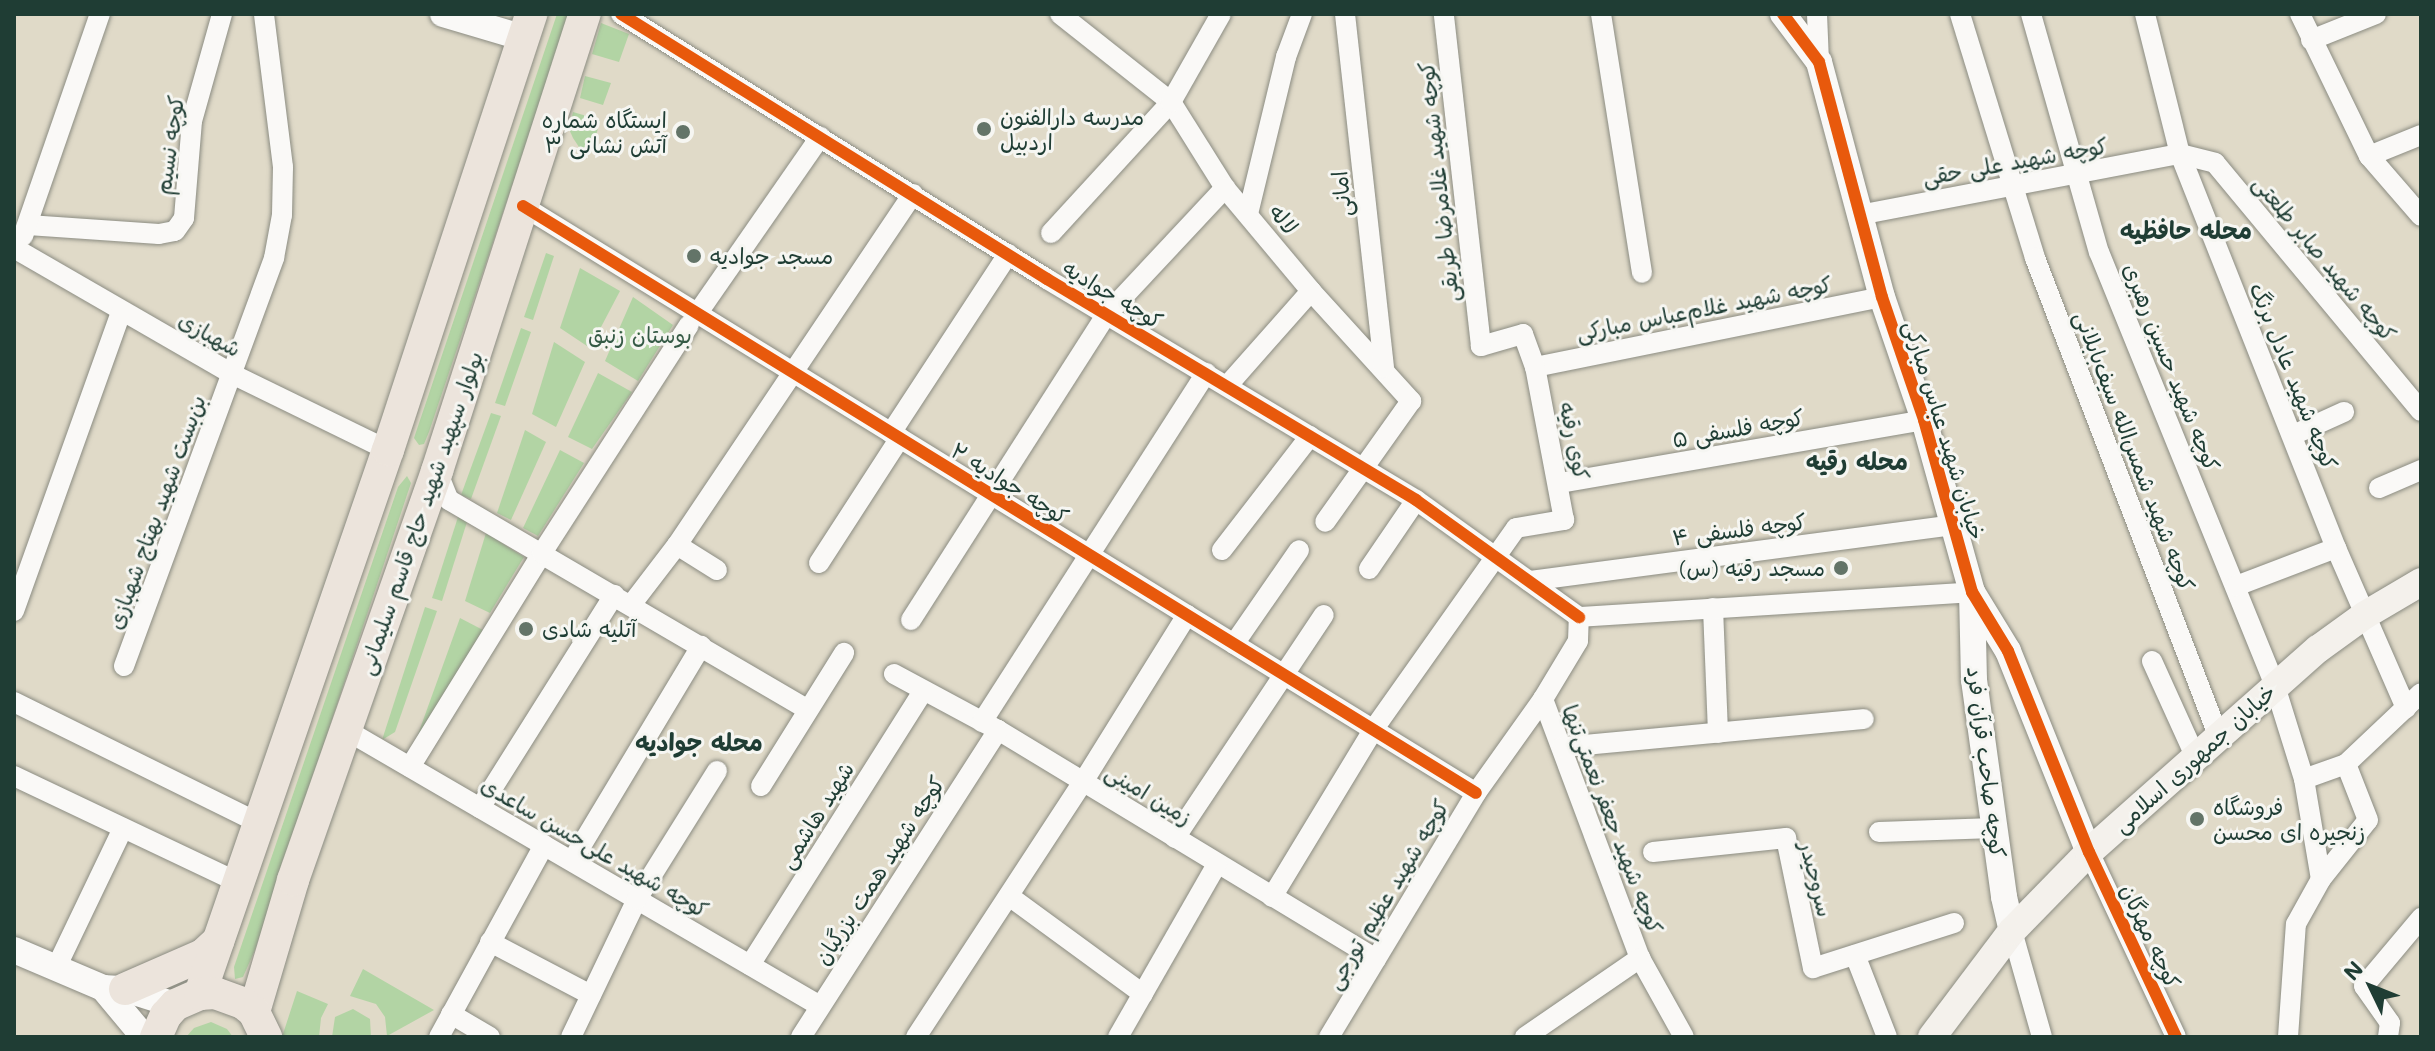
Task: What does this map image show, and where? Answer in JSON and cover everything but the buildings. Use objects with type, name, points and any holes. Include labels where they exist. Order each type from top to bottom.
[{"type":"main road","name":"بولوار سپهبد شهید حاج قاسم سلیمانی","points":[[260,1025],[293,880],[437,471],[585,14]]},
{"type":"main road","points":[[156,1037],[166,1015],[188,1000],[218,941],[388,450],[528,26]]},
{"type":"main road","points":[[388,450],[437,471]]},
{"type":"main road","name":"خیابان جمهوری اسلامی","points":[[1932,1037],[2012,931],[2089,852],[2275,686],[2365,615],[2421,582]]},
{"type":"main road","points":[[114,988],[203,955],[218,941]]},
{"type":"main road","points":[[188,1000],[230,996],[260,1025]]},
{"type":"street","points":[[15,252],[28,225],[100,14]]},
{"type":"street","name":"کوچه نسیم","points":[[28,225],[159,234],[175,231],[184,218],[192,121],[222,14]]},
{"type":"street","name":"بن‌بست شهید بهتاج شهبازی","points":[[124,666],[274,258],[282,215],[283,167],[264,14]]},
{"type":"street","points":[[443,14],[528,26]]},
{"type":"street","name":"کوچه جوادیه","points":[[621,14],[1008,254],[1416,500],[1579,617]]},
{"type":"street","name":"لاله","points":[[1060,14],[1171,102],[1225,188],[1311,291],[1411,401],[1362,467]]},
{"type":"street","points":[[1051,233],[1171,102],[1221,14]]},
{"type":"street","points":[[1248,214],[1286,57],[1302,14]]},
{"type":"street","name":"امانی","points":[[1345,14],[1384,368]]},
{"type":"street","name":"کوچه شهید غلامرضا طریقی","points":[[1444,14],[1481,346]]},
{"type":"street","points":[[1601,14],[1642,273]]},
{"type":"street","name":"خیابان شهید عباس مبارکی","points":[[1783,14],[1819,62],[1882,297],[1924,420],[1956,525],[1972,592],[2008,651],[2089,852]]},
{"type":"street","points":[[1817,14],[1819,62]]},
{"type":"street","name":"کوچه شهید شمس‌الله سیف‌بابلانی","points":[[1960,14],[2035,258],[2218,735]]},
{"type":"street","name":"کوچه شهید حسین رهبری","points":[[2031,14],[2099,252],[2275,686],[2304,779],[2321,879]]},
{"type":"street","name":"کوچه شهید عادل برنگ","points":[[2145,14],[2180,154],[2336,548],[2406,708]]},
{"type":"street","points":[[2300,14],[2369,156],[2421,216]]},
{"type":"street","points":[[2311,40],[2376,14]]},
{"type":"street","points":[[2369,156],[2421,135]]},
{"type":"street","points":[[410,767],[542,553],[693,320],[820,137]]},
{"type":"street","name":"کوچه شهید علی حقی","points":[[1859,215],[2011,183],[2076,175],[2180,154]]},
{"type":"street","name":"کوچه شهید صابر طلعتی","points":[[2180,154],[2215,163],[2421,411]]},
{"type":"street","points":[[911,620],[1107,314],[1225,188]]},
{"type":"street","points":[[480,808],[623,600],[677,545],[913,194]]},
{"type":"street","name":"کوچه جوادیه ۲","points":[[523,206],[693,320],[793,372],[1476,793]]},
{"type":"street","name":"شهبازی","points":[[15,252],[232,374],[388,450]]},
{"type":"street","points":[[819,563],[1008,254]]},
{"type":"street","points":[[1227,386],[1311,291]]},
{"type":"street","name":"کوچه شهید غلام‌عباس مبارکی","points":[[1535,367],[1882,297]]},
{"type":"street","points":[[14,611],[121,312]]},
{"type":"street","name":"کوی رقیه","points":[[1481,346],[1523,334],[1535,367],[1560,483],[1564,520],[1516,528],[1496,557]]},
{"type":"street","name":"کوچه شهید همت بزرگیان","points":[[801,1037],[990,726],[1089,555],[1206,373]]},
{"type":"street","points":[[2293,435],[2344,412]]},
{"type":"street","name":"کوچه فلسفی ۵","points":[[1560,483],[1924,420]]},
{"type":"street","points":[[1222,550],[1310,436]]},
{"type":"street","points":[[1325,522],[1362,467]]},
{"type":"street","points":[[2379,488],[2421,470]]},
{"type":"street","points":[[437,471],[449,500],[807,709]]},
{"type":"street","points":[[1369,569],[1416,500]]},
{"type":"street","name":"کوچه فلسفی ۴","points":[[1529,581],[1956,525]]},
{"type":"street","points":[[677,545],[717,570]]},
{"type":"street","points":[[2236,586],[2336,548]]},
{"type":"street","points":[[1234,644],[1299,550]]},
{"type":"street","points":[[1272,897],[1373,730],[1496,557]]},
{"type":"street","points":[[1579,617],[1972,592]]},
{"type":"street","name":"کوچه صاحب قرآن فرد","points":[[1972,592],[1974,680],[2012,931]]},
{"type":"street","points":[[1713,608],[1718,733]]},
{"type":"street","points":[[916,1037],[1083,782],[1187,615]]},
{"type":"street","points":[[1175,838],[1324,615]]},
{"type":"street","name":"کوچه شهید جعفر نعمتی‌تنها","points":[[1579,617],[1578,641],[1543,699],[1640,958],[1684,1037]]},
{"type":"street","points":[[572,861],[701,646]]},
{"type":"street","points":[[761,786],[844,653]]},
{"type":"street","points":[[2152,661],[2195,756]]},
{"type":"street","name":"زمین امینی","points":[[894,674],[990,726],[1376,959]]},
{"type":"street","name":"شهید هاشمی","points":[[750,965],[923,691]]},
{"type":"street","points":[[2304,779],[2346,764],[2421,693]]},
{"type":"street","name":"کوچه شهید عظیم تورجی","points":[[1329,1037],[1476,793],[1543,699]]},
{"type":"street","points":[[14,702],[259,823]]},
{"type":"street","points":[[1562,747],[1864,719]]},
{"type":"street","name":"کوچه شهید علی‌حسن ساعدی","points":[[346,730],[820,1006]]},
{"type":"street","points":[[2288,1037],[2296,924],[2321,879],[2368,820],[2346,764]]},
{"type":"street","points":[[571,1037],[637,899],[717,771]]},
{"type":"street","points":[[14,776],[239,883]]},
{"type":"street","points":[[56,968],[123,828]]},
{"type":"street","points":[[1879,832],[1994,828]]},
{"type":"street","name":"سروحیدر","points":[[1653,852],[1786,838],[1813,968],[1954,923]]},
{"type":"street","points":[[439,1037],[544,845]]},
{"type":"street","name":"کوچه مهرگان","points":[[2089,852],[2176,1037]]},
{"type":"street","points":[[1118,1037],[1217,864]]},
{"type":"street","points":[[1009,896],[1143,994]]},
{"type":"street","points":[[2388,1037],[2390,1023],[2364,986],[2421,918]]},
{"type":"street","points":[[2012,931],[2038,1035]]},
{"type":"street","points":[[490,942],[591,995]]},
{"type":"street","points":[[14,950],[114,988],[188,1000]]},
{"type":"street","points":[[1855,955],[1887,1037]]},
{"type":"street","points":[[1525,1037],[1640,958]]},
{"type":"street","points":[[114,988],[144,1037]]},
{"type":"street","points":[[451,1014],[490,1037]]},
{"type":"green space","points":[[557,14],[570,14],[429,432],[424,444],[419,445],[414,438]]},
{"type":"green space","points":[[601,23],[629,34],[619,62],[592,54]]},
{"type":"green space","points":[[585,76],[611,83],[603,105],[580,98]]},
{"type":"green space","points":[[573,112],[600,120],[592,152],[579,147],[573,138],[569,129]]},
{"type":"green space","name":"بوستان زنبق","points":[[546,253],[554,256],[533,320],[524,317]]},
{"type":"green space","name":"بوستان زنبق","points":[[580,268],[620,291],[590,348],[560,328]]},
{"type":"green space","name":"بوستان زنبق","points":[[633,297],[673,325],[638,381],[605,361]]},
{"type":"green space","name":"بوستان زنبق","points":[[521,328],[531,332],[505,406],[495,403]]},
{"type":"green space","name":"بوستان زنبق","points":[[554,342],[585,362],[556,427],[532,414]]},
{"type":"green space","name":"بوستان زنبق","points":[[598,373],[632,392],[592,449],[568,437]]},
{"type":"green space","points":[[491,413],[501,416],[471,499],[461,495]]},
{"type":"green space","points":[[525,430],[546,442],[511,520],[497,513]]},
{"type":"green space","points":[[560,450],[584,463],[538,536],[523,528]]},
{"type":"green space","points":[[407,476],[411,483],[255,950],[243,977],[235,979],[234,967],[398,487]]},
{"type":"green space","points":[[458,517],[467,522],[442,601],[432,598]]},
{"type":"green space","points":[[486,533],[524,557],[490,613],[465,601]]},
{"type":"green space","points":[[425,607],[437,611],[395,732],[382,740]]},
{"type":"green space","points":[[460,618],[483,630],[417,737]]},
{"type":"green space","points":[[363,969],[434,1010],[387,1036],[385,1017],[376,1004],[350,996]]},
{"type":"green space","points":[[297,991],[328,1004],[321,1018],[319,1037],[282,1037]]},
{"type":"green space","points":[[353,1009],[370,1019],[371,1037],[332,1037],[335,1017]]},
{"type":"green space","points":[[211,1022],[227,1029],[233,1037],[186,1037],[194,1028]]},
{"type":"cycle path","points":[[621,14],[1047,279],[1416,500],[1579,617]]},
{"type":"cycle path","points":[[1783,14],[1819,62],[1882,297],[1924,420],[1972,592],[2008,651],[2089,852],[2176,1037]]},
{"type":"cycle path","points":[[523,206],[1476,793]]},
{"type":"place","name":"مدرسه دارالفنون اردبیل","points":[[984,129]]},
{"type":"place","name":"ایستگاه شماره ۳ آتش نشانی","points":[[683,132]]},
{"type":"place","name":"مسجد جوادیه","points":[[694,256]]},
{"type":"place","name":"مسجد رقیه (س)","points":[[1841,568]]},
{"type":"place","name":"آتلیه شادی","points":[[526,629]]},
{"type":"place","name":"فروشگاه زنجیره ای محسن","points":[[2197,819]]},
{"type":"district","name":"محله حافظیه","points":[[2186,230]]},
{"type":"district","name":"محله رقیه","points":[[1857,461]]},
{"type":"district","name":"محله جوادیه","points":[[699,742]]}]
